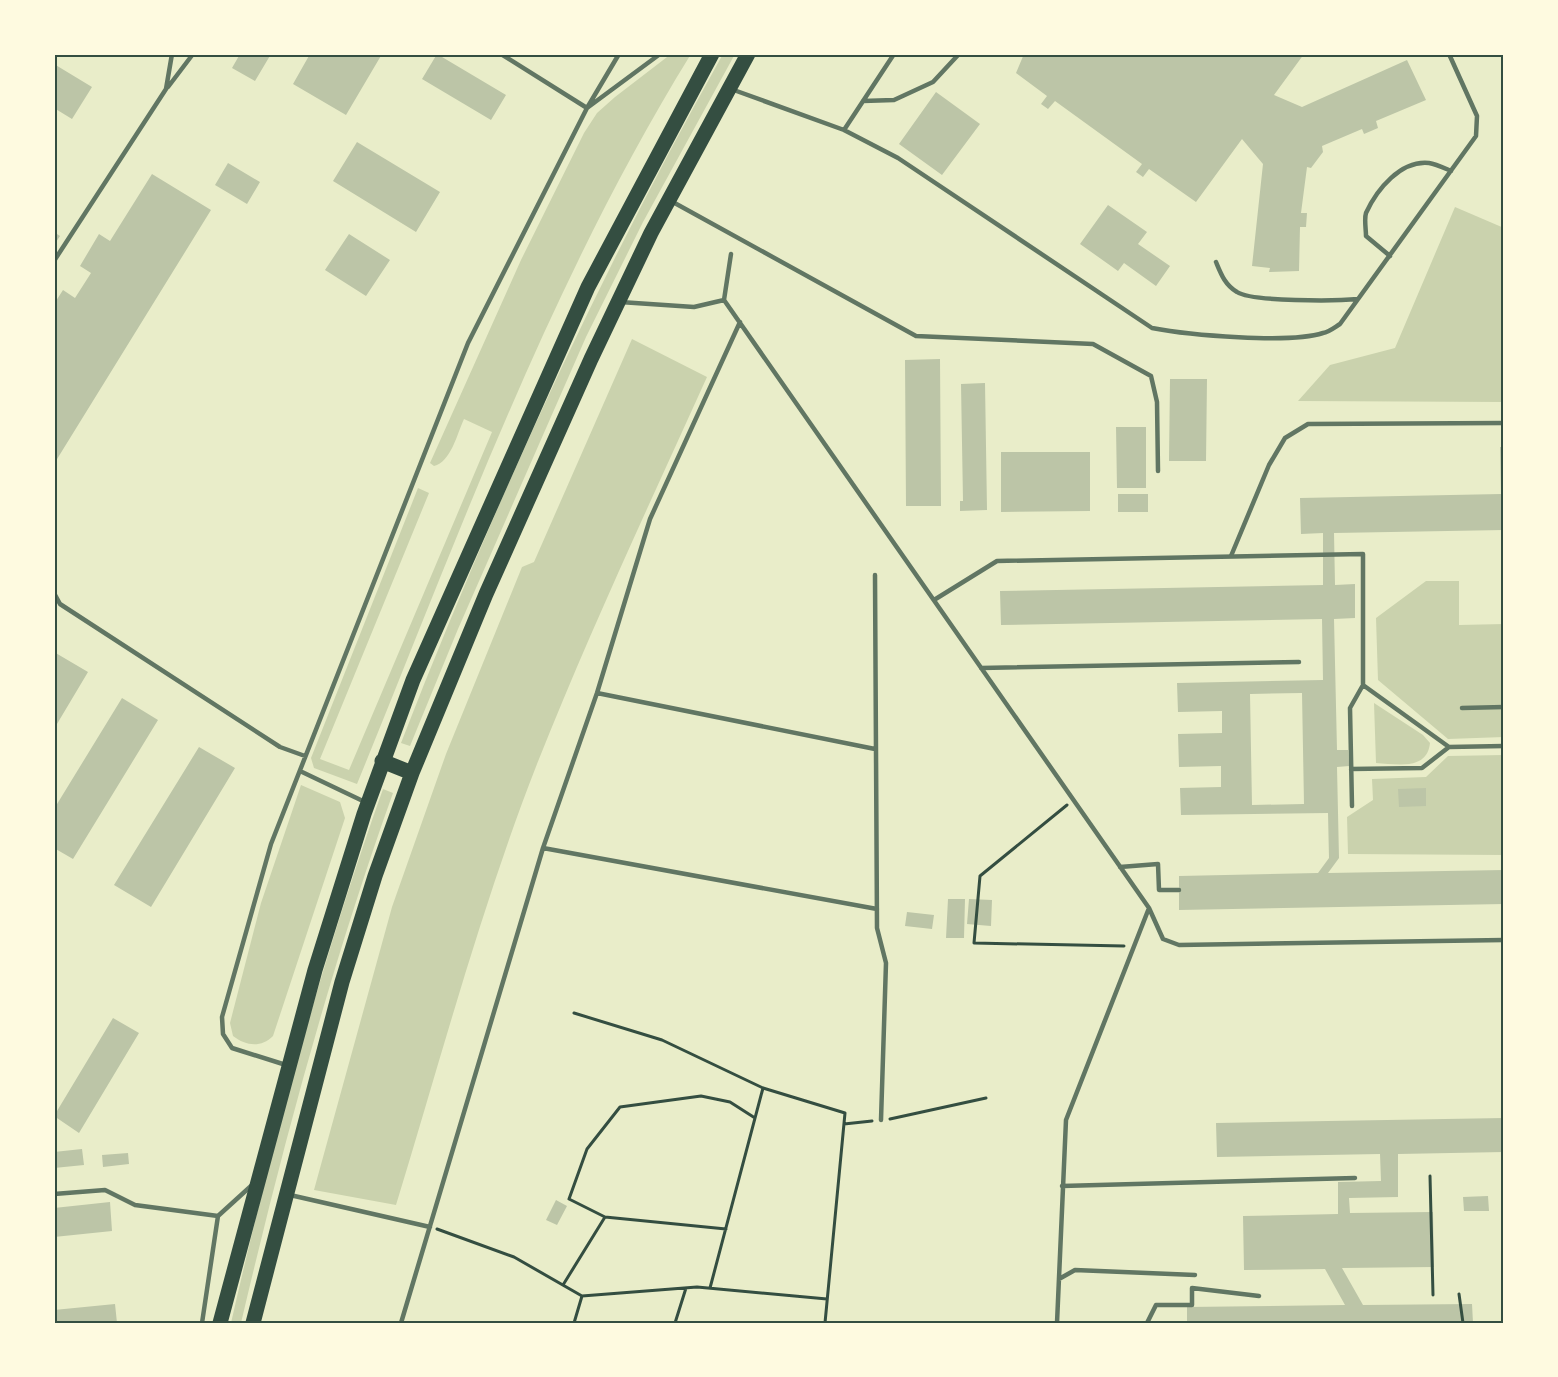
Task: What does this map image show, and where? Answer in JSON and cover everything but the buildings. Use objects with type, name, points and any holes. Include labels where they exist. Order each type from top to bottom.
[{"type":"highway","points":[[220,1323],[318,960],[382,761],[447,600],[556,355],[627,208],[712,54]]},
{"type":"highway","points":[[253,1323],[345,971],[375,876],[412,773],[486,594],[618,302],[669,200],[748,54]]},
{"type":"highway","points":[[382,761],[412,773]]},
{"type":"lane","points":[[166,89],[172,54]]},
{"type":"lane","points":[[54,261],[166,89],[193,54]]},
{"type":"lane","points":[[501,54],[587,108]]},
{"type":"lane","points":[[587,108],[660,54]]},
{"type":"lane","points":[[844,130],[894,54]]},
{"type":"lane","points":[[863,101],[894,100],[933,82],[959,54]]},
{"type":"lane","points":[[729,88],[844,130],[898,158],[1152,328],[1175,333],[1295,338],[1324,333],[1340,324],[1476,136],[1477,117],[1449,54]]},
{"type":"lane","points":[[288,1066],[232,1048],[226,1042],[221,1026],[229,986],[271,844],[468,343],[587,108],[617,55]]},
{"type":"lane","points":[[1389,256],[1366,236],[1365,214],[1384,184],[1406,167],[1423,163],[1432,163],[1451,171]]},
{"type":"lane","points":[[669,200],[916,336],[1093,344],[1152,376],[1157,402],[1158,471]]},
{"type":"lane","points":[[731,254],[724,300],[1149,908],[1163,939],[1179,945],[1504,940]]},
{"type":"lane","points":[[1215,262],[1225,282],[1239,294],[1270,298],[1358,299]]},
{"type":"lane","points":[[618,302],[694,307],[724,300]]},
{"type":"lane","points":[[401,1323],[543,848],[597,693],[650,519],[740,322]]},
{"type":"lane","points":[[1231,556],[1269,465],[1279,447],[1285,438],[1308,424],[1504,423]]},
{"type":"lane","points":[[934,600],[997,561],[1363,554],[1363,685],[1350,708],[1352,806]]},
{"type":"lane","points":[[875,575],[877,928],[886,963],[880,1120]]},
{"type":"lane","points":[[54,593],[60,604],[280,747],[305,756]]},
{"type":"lane","points":[[981,668],[1299,662]]},
{"type":"lane","points":[[1363,685],[1449,747],[1504,746]]},
{"type":"lane","points":[[597,693],[875,749]]},
{"type":"lane","points":[[1462,708],[1504,707]]},
{"type":"lane","points":[[1352,770],[1422,768],[1449,747]]},
{"type":"lane","points":[[300,771],[367,803]]},
{"type":"lane","points":[[543,848],[877,909]]},
{"type":"lane","points":[[1120,867],[1158,864],[1159,890],[1179,890]]},
{"type":"lane","points":[[1057,1323],[1066,1120],[1149,908]]},
{"type":"lane","points":[[1062,1186],[1355,1178]]},
{"type":"lane","points":[[202,1323],[218,1216],[257,1181]]},
{"type":"lane","points":[[54,1194],[105,1190],[135,1205],[218,1216]]},
{"type":"lane","points":[[285,1194],[430,1227]]},
{"type":"lane","points":[[1059,1279],[1075,1270],[1195,1275]]},
{"type":"lane","points":[[1147,1323],[1156,1305],[1192,1305],[1192,1288],[1260,1296]]},
{"type":"path","points":[[1074,800],[980,876],[974,942],[1134,946]]},
{"type":"path","points":[[574,1013],[662,1040],[763,1088],[844,1113],[825,1323]]},
{"type":"path","points":[[710,1288],[763,1088]]},
{"type":"path","points":[[726,1229],[605,1217],[569,1199],[587,1149],[620,1107],[700,1096],[730,1102],[755,1118]]},
{"type":"path","points":[[844,1124],[880,1120],[986,1098]]},
{"type":"path","points":[[1430,1176],[1433,1295]]},
{"type":"path","points":[[563,1285],[605,1217]]},
{"type":"path","points":[[430,1227],[514,1257],[582,1296],[710,1288],[827,1299]]},
{"type":"path","points":[[675,1323],[686,1288]]},
{"type":"path","points":[[1459,1294],[1463,1323]]},
{"type":"path","points":[[574,1323],[582,1296]]},
{"type":"green space","points":[[671,54],[691,54],[640,141],[550,320],[470,505],[357,784],[314,768],[311,758],[418,488],[429,493],[320,759],[349,770],[492,432],[464,419],[453,447],[445,459],[434,466],[430,463],[521,260],[584,133],[597,113]]},
{"type":"green space","points":[[723,54],[735,54],[643,222],[586,337],[458,629],[410,746],[401,743],[473,566],[550,392],[633,222]]},
{"type":"green space","points":[[1455,207],[1504,228],[1504,402],[1298,401],[1330,365],[1395,348]]},
{"type":"green space","points":[[632,339],[707,377],[577,666],[537,764],[462,983],[396,1205],[314,1190],[392,907],[446,754],[522,567],[534,562]]},
{"type":"green space","points":[[1426,581],[1459,581],[1459,625],[1504,624],[1504,737],[1448,739],[1378,680],[1376,618]]},
{"type":"green space","points":[[1374,703],[1423,735],[1430,743],[1428,752],[1423,758],[1410,764],[1376,763]]},
{"type":"green space","points":[[1504,755],[1504,855],[1348,854],[1347,817],[1373,800],[1372,779],[1426,777],[1448,756]]},
{"type":"green space","points":[[301,785],[340,802],[345,818],[273,1036],[258,1044],[248,1044],[233,1036],[230,1023],[261,903]]},
{"type":"green space","points":[[383,789],[393,793],[349,924],[310,1056],[241,1323],[231,1323],[263,1188],[318,987]]}]
